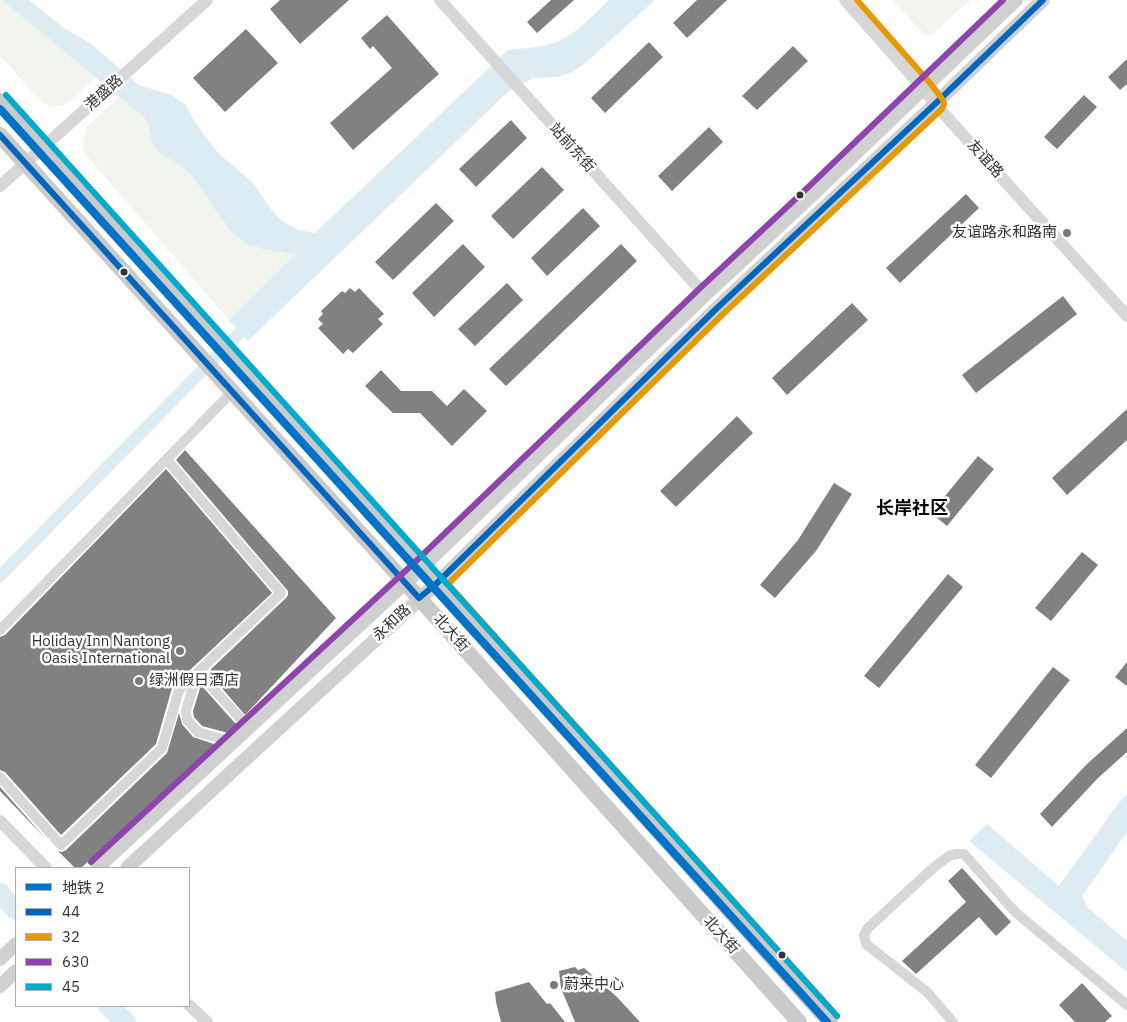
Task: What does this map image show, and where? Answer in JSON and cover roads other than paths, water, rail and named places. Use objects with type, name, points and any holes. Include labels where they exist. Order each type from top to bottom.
[{"type":"main road","name":"永和路","points":[[98,867],[421,568],[1016,0]]},
{"type":"main road","name":"永和路","points":[[128,867],[436,584],[716,309],[1043,0]]},
{"type":"main road","name":"北大街","points":[[0,101],[830,1022]]},
{"type":"main road","name":"北大街","points":[[0,135],[799,1022]]},
{"type":"main road","points":[[0,959],[15,945]]},
{"type":"main road","points":[[0,986],[15,972]]},
{"type":"street","name":"港盛路","points":[[0,186],[207,0]]},
{"type":"street","name":"站前东街","points":[[440,0],[705,295]]},
{"type":"street","name":"友谊路","points":[[845,0],[935,104],[1127,316]]},
{"type":"street","points":[[0,630],[232,392]]},
{"type":"street","points":[[0,777],[61,845],[162,748],[178,690],[281,593],[167,460]]},
{"type":"street","points":[[198,672],[239,717]]},
{"type":"street","points":[[198,672],[186,710],[187,720],[198,732],[232,742]]},
{"type":"street","points":[[0,821],[45,867]]},
{"type":"street","points":[[953,1022],[927,992],[866,944],[864,935],[868,928],[933,868],[949,856],[956,854],[964,854],[1015,912],[1127,1005]]},
{"type":"street","points":[[190,1006],[207,1022]]},
{"type":"waterway","points":[[0,576],[251,321]]},
{"type":"waterway","points":[[0,893],[15,909]]},
{"type":"waterway","points":[[109,1007],[126,1022]]},
{"type":"metro line","name":"2","points":[[0,109],[827,1022]]},
{"type":"place","name":"友谊路永和路南","points":[[1067,233]]},
{"type":"place","name":"Holiday Inn Nantong Oasis International","points":[[180,651]]},
{"type":"place","name":"绿洲假日酒店","points":[[139,681]]},
{"type":"place","name":"蔚来中心","points":[[554,985]]},
{"type":"district","name":"长岸社区","points":[[912,509]]}]
